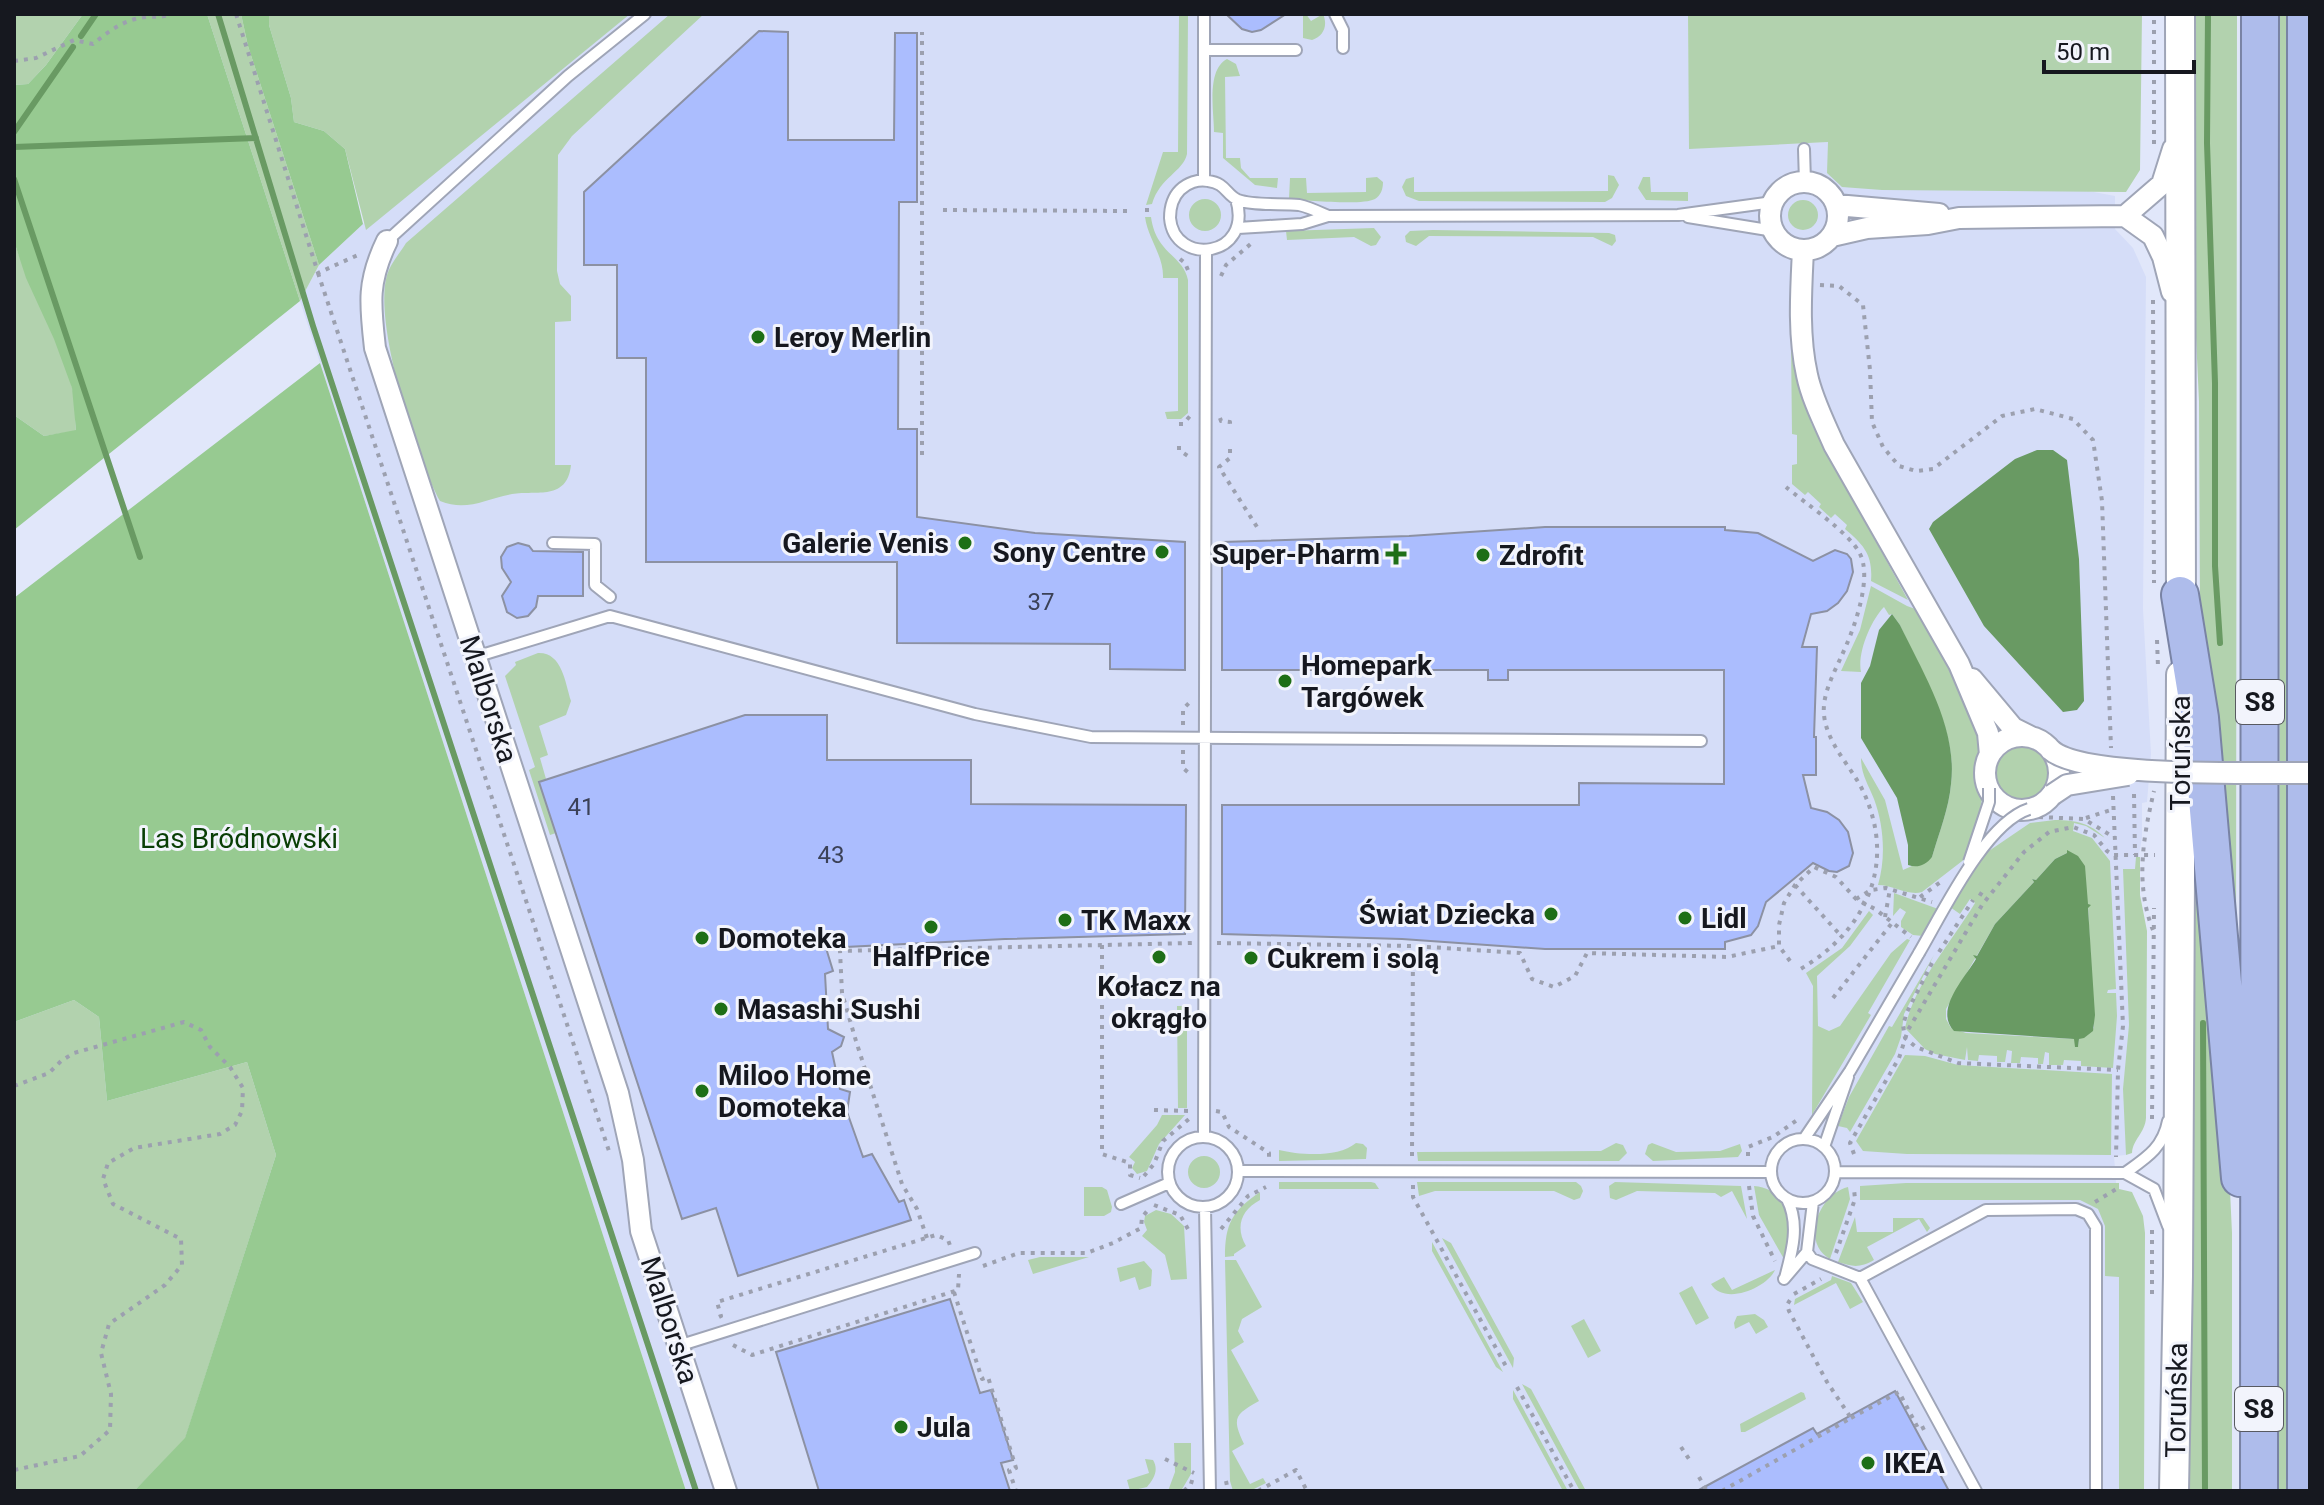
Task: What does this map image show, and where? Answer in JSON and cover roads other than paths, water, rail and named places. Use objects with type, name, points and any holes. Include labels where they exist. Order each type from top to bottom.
[{"type":"highway","name":"S8","points":[[2259,1491],[2260,14]]},
{"type":"highway","name":"S8","points":[[2306,14],[2306,1491]]},
{"type":"highway","points":[[2168,592],[2200,718],[2237,1154],[2258,1327]]},
{"type":"main road","name":"Toruńska","points":[[2174,1491],[2178,1072],[2168,592],[2179,328],[2180,14]]},
{"type":"street","points":[[2125,216],[2162,184],[2171,160],[2179,113]]},
{"type":"street","points":[[1805,182],[1824,188],[1836,205],[1838,221],[1832,236],[1820,247],[1803,250],[1788,246],[1774,231],[1770,217],[1773,202],[1788,186],[1805,182]]},
{"type":"street","points":[[1836,205],[1931,212],[1959,218]]},
{"type":"street","points":[[1832,236],[1867,228],[1928,224],[1959,218],[2125,216],[2153,236],[2163,257],[2179,328]]},
{"type":"street","name":"Malborska","points":[[387,241],[374,268],[370,305],[375,348],[618,1093],[633,1160],[641,1231],[726,1491]]},
{"type":"street","points":[[1803,250],[1802,334],[1807,375],[1819,411],[1834,445],[1959,664],[1988,733],[1990,755]]},
{"type":"street","points":[[1959,664],[2013,728],[2040,740],[2067,759],[2153,780]]},
{"type":"street","points":[[2031,737],[2009,738],[1999,744],[1990,755],[1985,771],[1989,788],[2005,805],[2033,813],[2060,788],[2075,783],[2310,773]]},
{"type":"street","points":[[2051,750],[2059,768],[2057,786],[2052,795]]},
{"type":"lane","points":[[387,241],[557,86],[645,14]]},
{"type":"lane","points":[[1204,14],[1204,180]]},
{"type":"lane","points":[[1335,14],[1343,30],[1343,48]]},
{"type":"lane","points":[[1204,50],[1296,50]]},
{"type":"lane","points":[[1804,149],[1805,182]]},
{"type":"lane","points":[[1194,181],[1220,184],[1236,199],[1240,214],[1238,228],[1215,250],[1187,245],[1176,236],[1170,210],[1178,191],[1194,181]]},
{"type":"lane","points":[[1236,199],[1303,205],[1328,216]]},
{"type":"lane","points":[[1238,228],[1302,224],[1328,216],[1678,215],[1773,202]]},
{"type":"lane","points":[[1678,215],[1774,231]]},
{"type":"lane","points":[[1204,1136],[1206,250]]},
{"type":"lane","points":[[553,543],[595,544],[595,585],[610,597]]},
{"type":"lane","points":[[475,657],[610,616],[975,714],[1091,737],[1701,741]]},
{"type":"lane","points":[[1967,869],[1987,812],[1989,788]]},
{"type":"lane","points":[[1804,1139],[1850,1071],[1967,869],[2017,814],[2033,813]]},
{"type":"lane","points":[[1824,1147],[1850,1071]]},
{"type":"lane","points":[[2125,1173],[2155,1152],[2166,1132],[2178,1072]]},
{"type":"lane","points":[[1204,1136],[1227,1145],[1235,1155],[1238,1171],[1234,1190],[1226,1199],[1205,1207],[1181,1200],[1169,1183],[1168,1170],[1173,1152],[1182,1143],[1204,1136]]},
{"type":"lane","points":[[1787,1199],[1813,1202],[1829,1190],[1835,1172],[1833,1158],[1824,1147],[1804,1139],[1790,1142],[1781,1148],[1773,1162],[1771,1172],[1776,1188],[1791,1206],[1794,1234],[1784,1279],[1807,1252],[1813,1202]]},
{"type":"lane","points":[[1238,1171],[1771,1172]]},
{"type":"lane","points":[[1835,1172],[2125,1173],[2154,1189],[2166,1219],[2178,1276]]},
{"type":"lane","points":[[1121,1204],[1169,1183]]},
{"type":"lane","points":[[1205,1207],[1210,1491]]},
{"type":"lane","points":[[1860,1278],[1986,1210],[2076,1209],[2092,1218],[2096,1227],[2096,1491]]},
{"type":"lane","points":[[1807,1252],[1812,1259],[1860,1278],[1976,1491]]},
{"type":"lane","points":[[678,1346],[975,1253]]},
{"type":"waterway","points":[[81,36],[96,14]]},
{"type":"waterway","points":[[218,14],[313,326],[696,1491]]},
{"type":"waterway","points":[[2208,14],[2207,143],[2215,383],[2215,566],[2220,643]]},
{"type":"waterway","points":[[14,132],[73,47]]},
{"type":"waterway","points":[[14,147],[256,138]]},
{"type":"waterway","points":[[14,179],[140,557]]},
{"type":"waterway","points":[[2203,1023],[2205,1491]]},
{"type":"place","name":"Leroy Merlin","points":[[758,337]]},
{"type":"place","name":"Galerie Venis","points":[[965,543]]},
{"type":"place","name":"Sony Centre","points":[[1162,552]]},
{"type":"place","name":"Super-Pharm","points":[[1396,554]]},
{"type":"place","name":"Zdrofit","points":[[1483,555]]},
{"type":"place","name":"Homepark Targówek","points":[[1285,681]]},
{"type":"place","name":"Świat Dziecka","points":[[1551,914]]},
{"type":"place","name":"Lidl","points":[[1685,918]]},
{"type":"place","name":"TK Maxx","points":[[1065,920]]},
{"type":"place","name":"HalfPrice","points":[[931,927]]},
{"type":"place","name":"Domoteka","points":[[702,938]]},
{"type":"place","name":"Kołacz na okrągło","points":[[1159,957]]},
{"type":"place","name":"Cukrem i solą","points":[[1251,958]]},
{"type":"place","name":"Masashi Sushi","points":[[721,1009]]},
{"type":"place","name":"Miloo Home Domoteka","points":[[702,1091]]},
{"type":"place","name":"Jula","points":[[901,1427]]},
{"type":"place","name":"IKEA","points":[[1868,1463]]},
{"type":"park label","name":"Las Bródnowski","points":[[239,838]]}]
